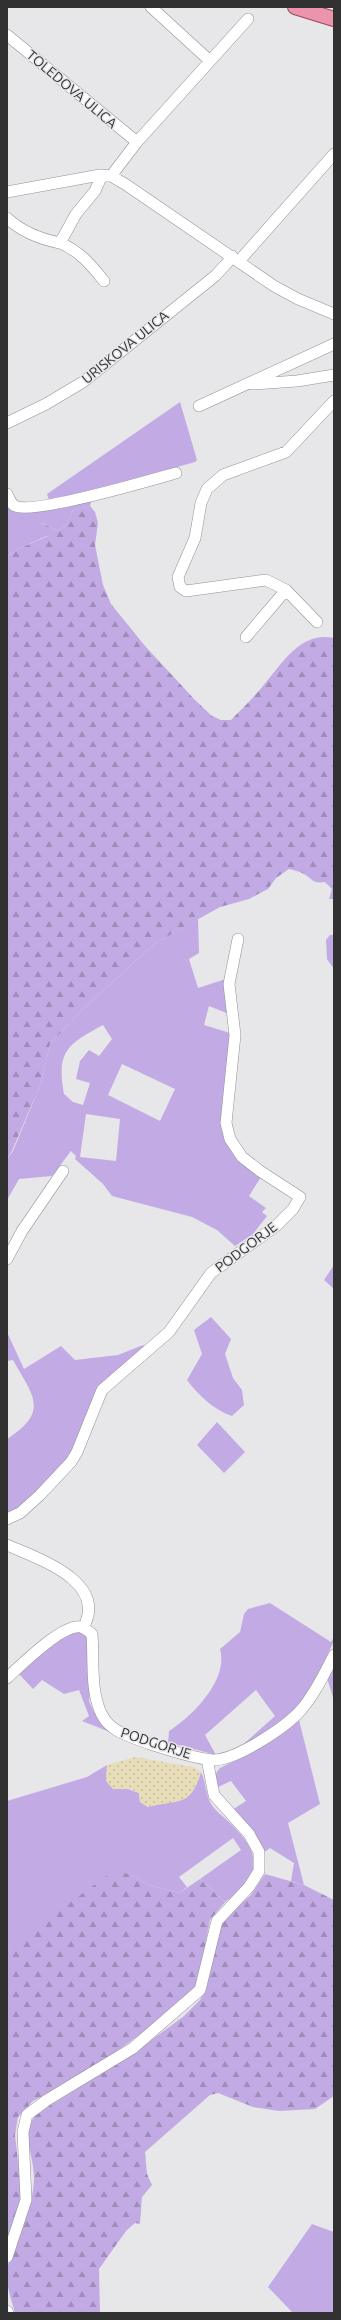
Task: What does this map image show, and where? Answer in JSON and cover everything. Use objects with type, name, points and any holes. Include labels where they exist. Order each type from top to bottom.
[{"type":"main road","points":[[295,7],[334,19]]},
{"type":"street","points":[[151,7],[210,61]]},
{"type":"street","points":[[60,243],[76,214],[106,176],[248,18]]},
{"type":"street","name":"TOLEDOVA ULICA","points":[[7,35],[136,142]]},
{"type":"street","name":"URISKOVA ULICA","points":[[7,422],[46,404],[83,382],[214,276],[228,262],[235,258],[334,154]]},
{"type":"street","points":[[7,192],[87,176],[106,176],[125,184],[274,286],[298,299],[334,314]]},
{"type":"street","points":[[7,218],[25,232],[48,241],[60,243],[82,256],[104,281]]},
{"type":"street","points":[[199,406],[250,384],[334,344]]},
{"type":"street","points":[[250,384],[297,381],[334,375]]},
{"type":"street","points":[[317,622],[286,590],[266,580],[186,591],[180,587],[178,577],[195,538],[201,503],[207,489],[223,475],[286,452],[334,402]]},
{"type":"street","points":[[7,494],[10,502],[15,506],[41,507],[176,473]]},
{"type":"street","points":[[246,637],[286,590]]},
{"type":"street","name":"PODGORJE","points":[[7,1519],[20,1513],[71,1462],[80,1445],[102,1390],[169,1332],[211,1273],[276,1226],[293,1209],[300,1197],[260,1171],[242,1156],[230,1139],[226,1123],[235,1035],[229,984],[238,939]]},
{"type":"street","points":[[7,1258],[22,1232],[63,1171]]},
{"type":"street","points":[[7,1545],[61,1570],[78,1583],[89,1603],[88,1619],[83,1628],[69,1628],[53,1639],[7,1678]]},
{"type":"street","name":"PODGORJE","points":[[83,1628],[92,1634],[96,1703],[102,1717],[116,1732],[164,1749],[213,1760],[234,1755],[274,1731],[300,1710],[317,1687],[334,1655]]},
{"type":"street","points":[[7,2257],[26,2200],[23,2132],[27,2115],[47,2100],[133,2048],[200,1990],[217,1921],[249,1887],[259,1871],[259,1852],[249,1834],[214,1795],[207,1759]]},
{"type":"green space","points":[[180,402],[197,460],[195,462],[50,503],[47,494]]},
{"type":"green space","points":[[93,496],[90,506],[73,510],[68,523],[58,531],[42,523],[36,528],[49,535],[18,549],[7,557],[7,509],[12,507]]},
{"type":"green space","points":[[90,506],[95,512],[98,523],[95,545],[103,585],[111,604],[145,646],[195,700],[212,716],[221,720],[231,720],[293,651],[311,639],[322,637],[334,638],[334,899],[329,899],[332,889],[325,882],[314,881],[302,873],[289,869],[276,878],[268,889],[249,899],[220,907],[154,944],[79,1013],[50,1044],[41,1083],[12,1151],[7,1159],[7,557],[18,549],[48,536],[35,528],[42,523],[58,531],[68,523],[73,510]]},
{"type":"green space","points":[[198,919],[199,953],[189,959],[198,988],[226,979],[229,1014],[209,1006],[204,1025],[230,1033],[223,1129],[261,1177],[249,1196],[266,1208],[262,1212],[267,1216],[253,1234],[235,1246],[217,1230],[192,1217],[112,1196],[103,1184],[75,1159],[76,1156],[71,1151],[52,1176],[19,1179],[7,1200],[7,1159],[13,1151],[41,1083],[50,1044],[79,1013],[154,944]],"holes":[[[103,1025],[112,1039],[99,1056],[89,1050],[80,1061],[76,1079],[90,1083],[83,1105],[73,1102],[64,1094],[62,1079],[62,1068],[67,1050],[81,1038]],[[122,1064],[175,1089],[160,1121],[108,1095]],[[86,1114],[120,1119],[116,1161],[80,1157]]]},
{"type":"green space","points":[[330,935],[334,935],[334,969],[327,959],[326,940]]},
{"type":"green space","points":[[334,1265],[334,1289],[324,1280]]},
{"type":"green space","points":[[211,1317],[231,1339],[225,1354],[233,1378],[242,1390],[244,1405],[232,1416],[207,1402],[187,1380],[202,1354],[194,1330]]},
{"type":"green space","points":[[7,1332],[24,1369],[61,1346],[75,1360],[118,1355],[143,1345],[147,1349],[99,1389],[70,1458],[27,1504],[7,1516],[7,1439],[29,1420],[33,1411],[34,1402],[27,1384],[13,1360],[7,1361]]},
{"type":"green space","points":[[217,1422],[245,1452],[224,1473],[197,1445]]},
{"type":"green space","points":[[270,1603],[331,1642],[334,1637],[334,1641],[318,1675],[299,1707],[278,1725],[238,1749],[275,1716],[256,1690],[205,1735],[216,1755],[179,1745],[168,1745],[169,1731],[198,1707],[214,1685],[219,1673],[221,1661],[220,1649],[240,1632],[244,1614],[248,1609]]},
{"type":"green space","points":[[78,1632],[87,1637],[92,1672],[89,1701],[94,1712],[115,1734],[82,1721],[89,1716],[79,1690],[64,1694],[42,1680],[33,1689],[19,1674],[53,1642],[61,1637]]},
{"type":"green space","points":[[334,1664],[334,1701],[327,1678]]},
{"type":"green space","points":[[299,1720],[320,1804],[288,1823],[304,1885],[291,1881],[294,1863],[270,1848],[262,1854],[232,1810],[246,1801],[231,1781],[216,1788],[214,1776],[220,1768],[255,1751]]},
{"type":"green space","points":[[107,1765],[106,1781],[139,1793],[140,1802],[148,1807],[182,1800],[188,1797],[197,1783],[201,1772],[208,1798],[212,1805],[241,1835],[249,1846],[253,1855],[254,1865],[252,1874],[246,1883],[225,1902],[200,1879],[241,1850],[233,1838],[179,1877],[187,1887],[179,1893],[148,1885],[132,1875],[7,1949],[7,1801],[87,1777]]},
{"type":"green space","points":[[121,1872],[132,1875],[148,1885],[179,1893],[200,1879],[225,1902],[210,1920],[199,1976],[192,1995],[176,2009],[83,2075],[33,2101],[18,2117],[15,2135],[22,2195],[7,2240],[7,1949],[109,1874]]},
{"type":"green space","points":[[265,1874],[304,1885],[334,1900],[334,2096],[315,2109],[279,2111],[253,2107],[218,2093],[210,2095],[145,2152],[147,2174],[152,2185],[142,2197],[140,2224],[135,2223],[126,2231],[99,2269],[100,2313],[15,2313],[8,2289],[7,2271],[11,2254],[31,2202],[33,2191],[34,2178],[28,2138],[31,2122],[36,2114],[127,2058],[184,2016],[200,2000],[207,1986],[219,1926],[230,1912],[250,1896]]},
{"type":"green space","points":[[312,2224],[334,2232],[334,2313],[293,2313],[268,2287]]},
{"type":"sand","points":[[135,1757],[193,1767],[201,1772],[197,1784],[188,1797],[175,1802],[148,1807],[140,1802],[139,1793],[131,1789],[113,1789],[106,1781],[107,1765]]}]
